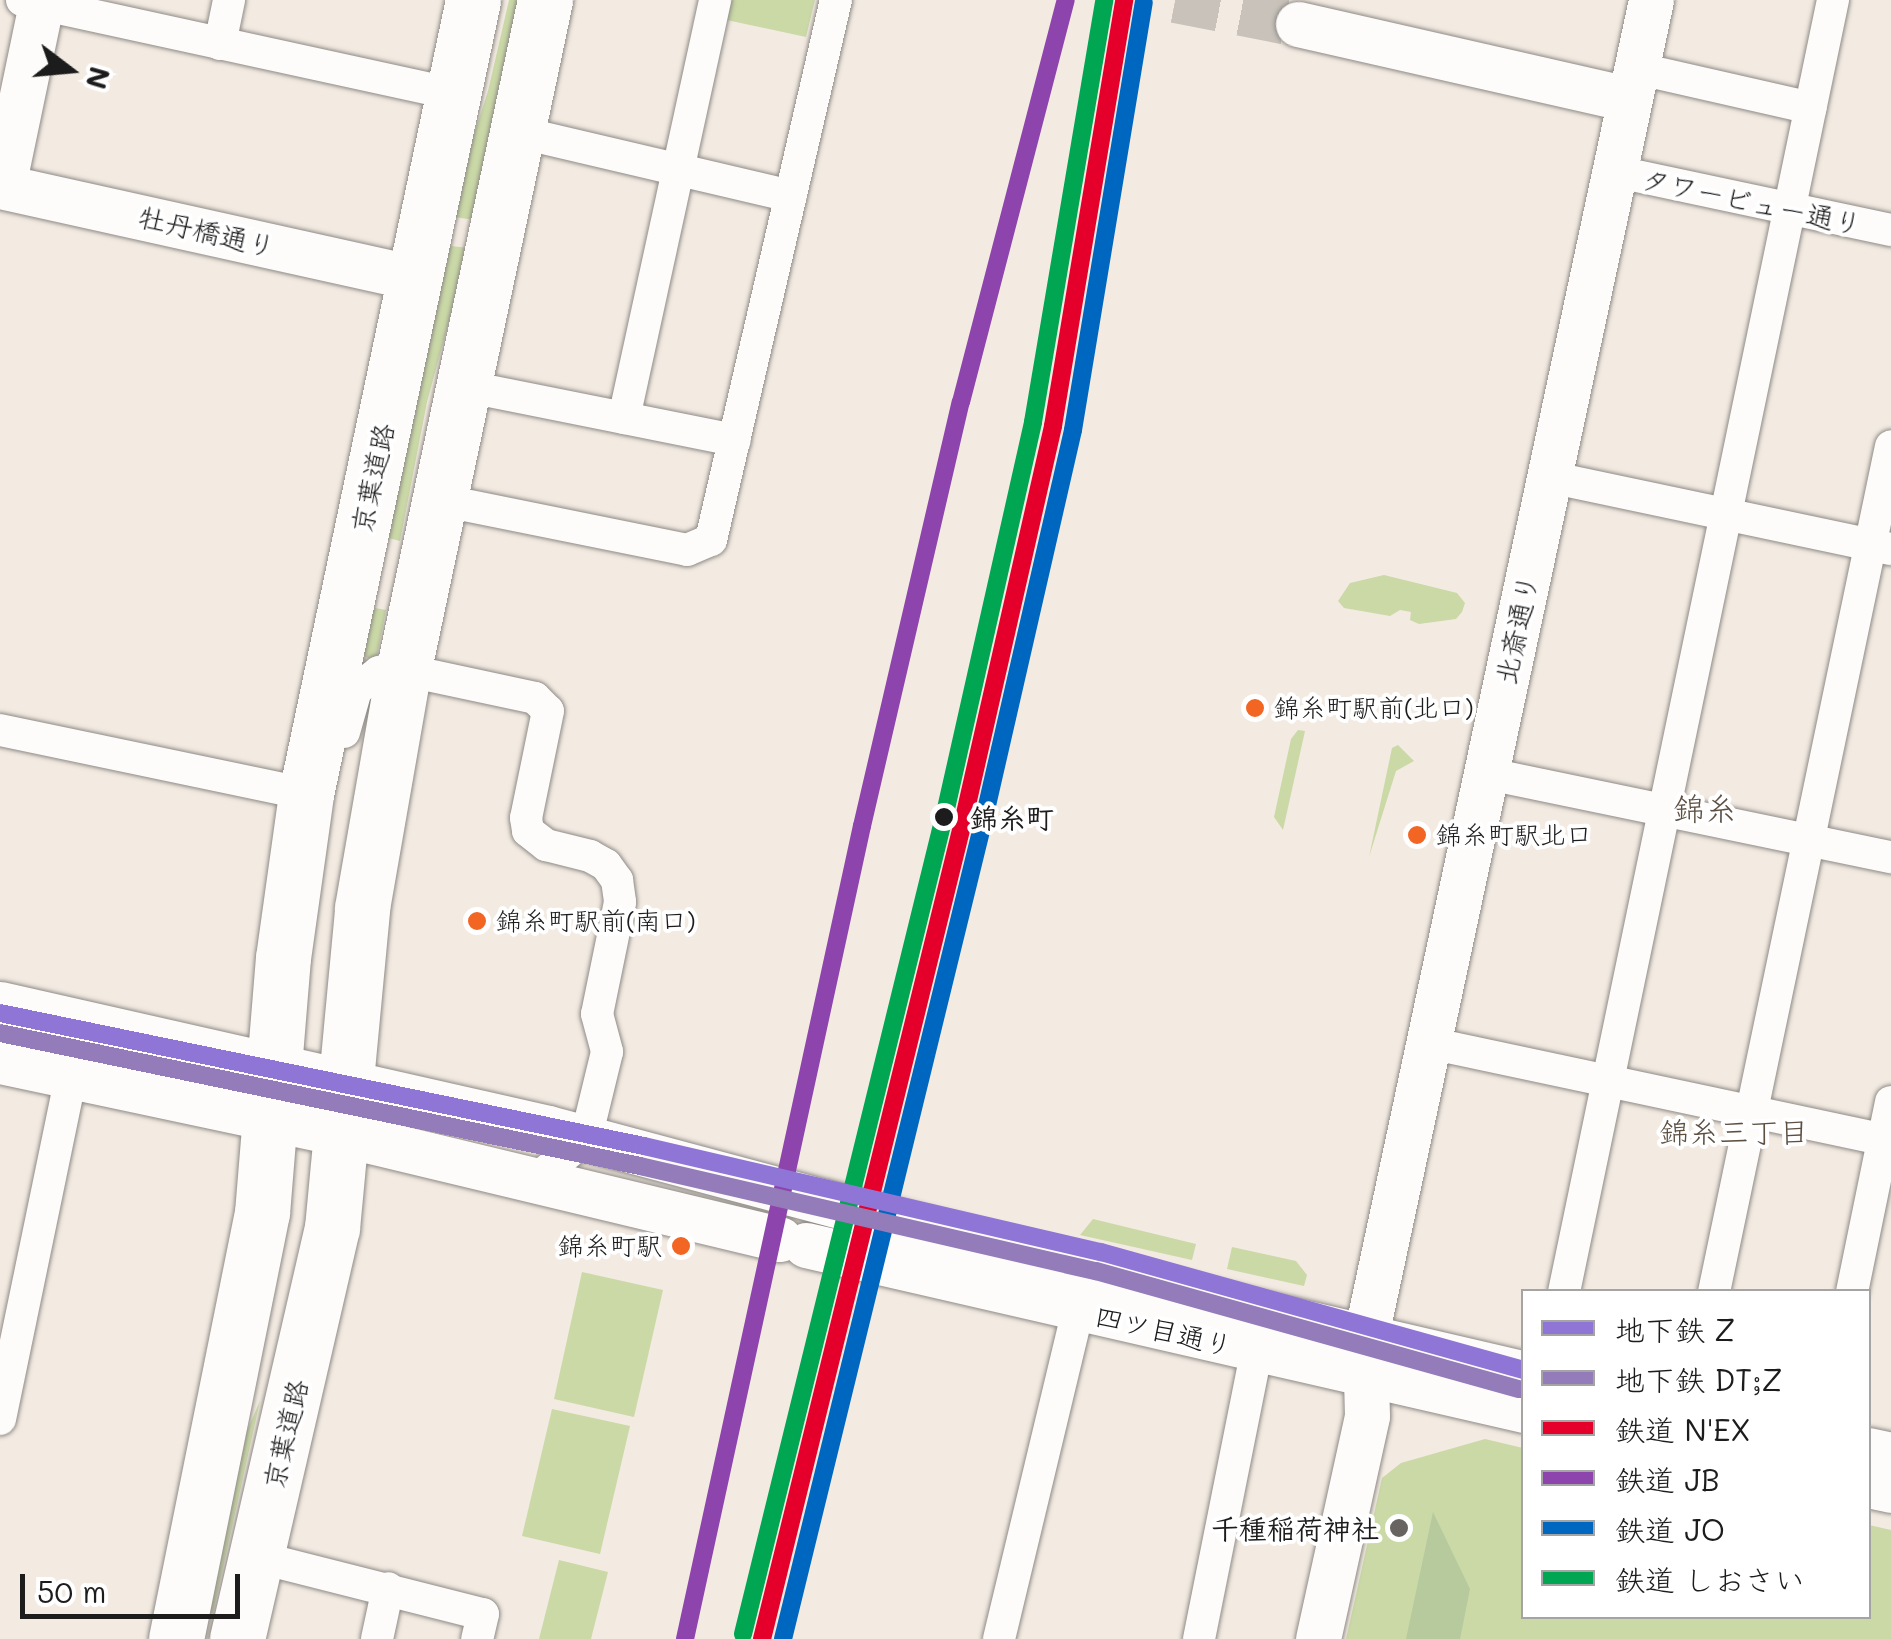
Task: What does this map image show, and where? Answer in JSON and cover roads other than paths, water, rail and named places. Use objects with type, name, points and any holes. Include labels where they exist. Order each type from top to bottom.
[{"type":"highway","name":"京葉道路","points":[[176,1639],[252,1256],[271,1120],[283,958],[306,794],[472,0]]},
{"type":"highway","points":[[404,668],[545,0]]},
{"type":"highway","name":"京葉道路","points":[[237,1639],[332,1228],[367,1140],[345,1080],[362,908],[404,668]]},
{"type":"main road","name":"北斎通り","points":[[1318,1639],[1366,1416],[1365,1358],[1428,1044],[1651,0]]},
{"type":"main road","points":[[2,186],[35,1]]},
{"type":"main road","points":[[1298,24],[1632,84]]},
{"type":"main road","name":"牡丹橋通り","points":[[2,186],[414,278]]},
{"type":"main road","name":"四ツ目通り","points":[[0,1004],[586,1138],[1083,1291],[1257,1350],[1521,1374]]},
{"type":"main road","points":[[0,1061],[72,1076]]},
{"type":"main road","name":"四ツ目通り","points":[[72,1076],[537,1179],[793,1242],[1083,1291],[1365,1358],[1521,1409]]},
{"type":"street","points":[[220,44],[229,0]]},
{"type":"street","points":[[624,418],[716,0]]},
{"type":"street","points":[[440,500],[686,550],[710,540],[836,0]]},
{"type":"street","points":[[1565,1289],[1833,0]]},
{"type":"street","points":[[35,1],[453,94]]},
{"type":"street","points":[[1632,84],[1810,108]]},
{"type":"street","points":[[518,132],[791,196]]},
{"type":"street","name":"タワービュー通り","points":[[1614,172],[1891,230]]},
{"type":"street","points":[[464,386],[735,440]]},
{"type":"street","points":[[1715,1289],[1809,840],[1881,547],[1891,446]]},
{"type":"street","points":[[1549,477],[1881,547]]},
{"type":"street","points":[[283,958],[325,844],[356,690],[379,672],[404,668],[542,702],[548,721],[526,818],[528,831],[546,845],[590,856],[606,865],[617,880],[618,917],[596,1014],[607,1052],[586,1138],[537,1179]]},
{"type":"street","points":[[0,730],[306,794]]},
{"type":"street","points":[[1484,772],[1891,857]]},
{"type":"street","points":[[1428,1044],[1887,1140]]},
{"type":"street","points":[[0,1419],[72,1076]]},
{"type":"street","points":[[1853,1289],[1887,1140],[1891,1102]]},
{"type":"street","points":[[999,1639],[1083,1291]]},
{"type":"street","points":[[1199,1639],[1257,1350]]},
{"type":"street","points":[[257,1557],[388,1588],[480,1626]]},
{"type":"street","points":[[376,1639],[388,1588]]},
{"type":"tunnel","points":[[1175,0],[1298,24]]},
{"type":"metro line","name":"Z","points":[[0,1013],[644,1146],[1101,1252],[1521,1369]]},
{"type":"metro line","name":"DT;Z","points":[[0,1033],[640,1166],[1096,1271],[1519,1389]]},
{"type":"rail line","name":"JB","points":[[685,1639],[862,826],[961,402],[1066,0]]},
{"type":"rail line","name":"しおさい","points":[[743,1634],[945,813],[1033,422],[1104,0]]},
{"type":"rail line","name":"N'EX","points":[[762,1639],[964,818],[1053,426],[1124,0]]},
{"type":"rail line","name":"JO","points":[[783,1639],[983,823],[1073,430],[1144,3]]},
{"type":"place","name":"錦糸町駅前(北口)","points":[[1255,708]]},
{"type":"place","name":"錦糸町","points":[[944,817]]},
{"type":"place","name":"錦糸町駅北口","points":[[1417,835]]},
{"type":"place","name":"錦糸町駅前(南口)","points":[[477,921]]},
{"type":"place","name":"錦糸町駅","points":[[681,1246]]},
{"type":"place","name":"千種稲荷神社","points":[[1399,1528]]},
{"type":"district","name":"錦糸","points":[[1705,807]]},
{"type":"district","name":"錦糸三丁目","points":[[1734,1131]]}]
